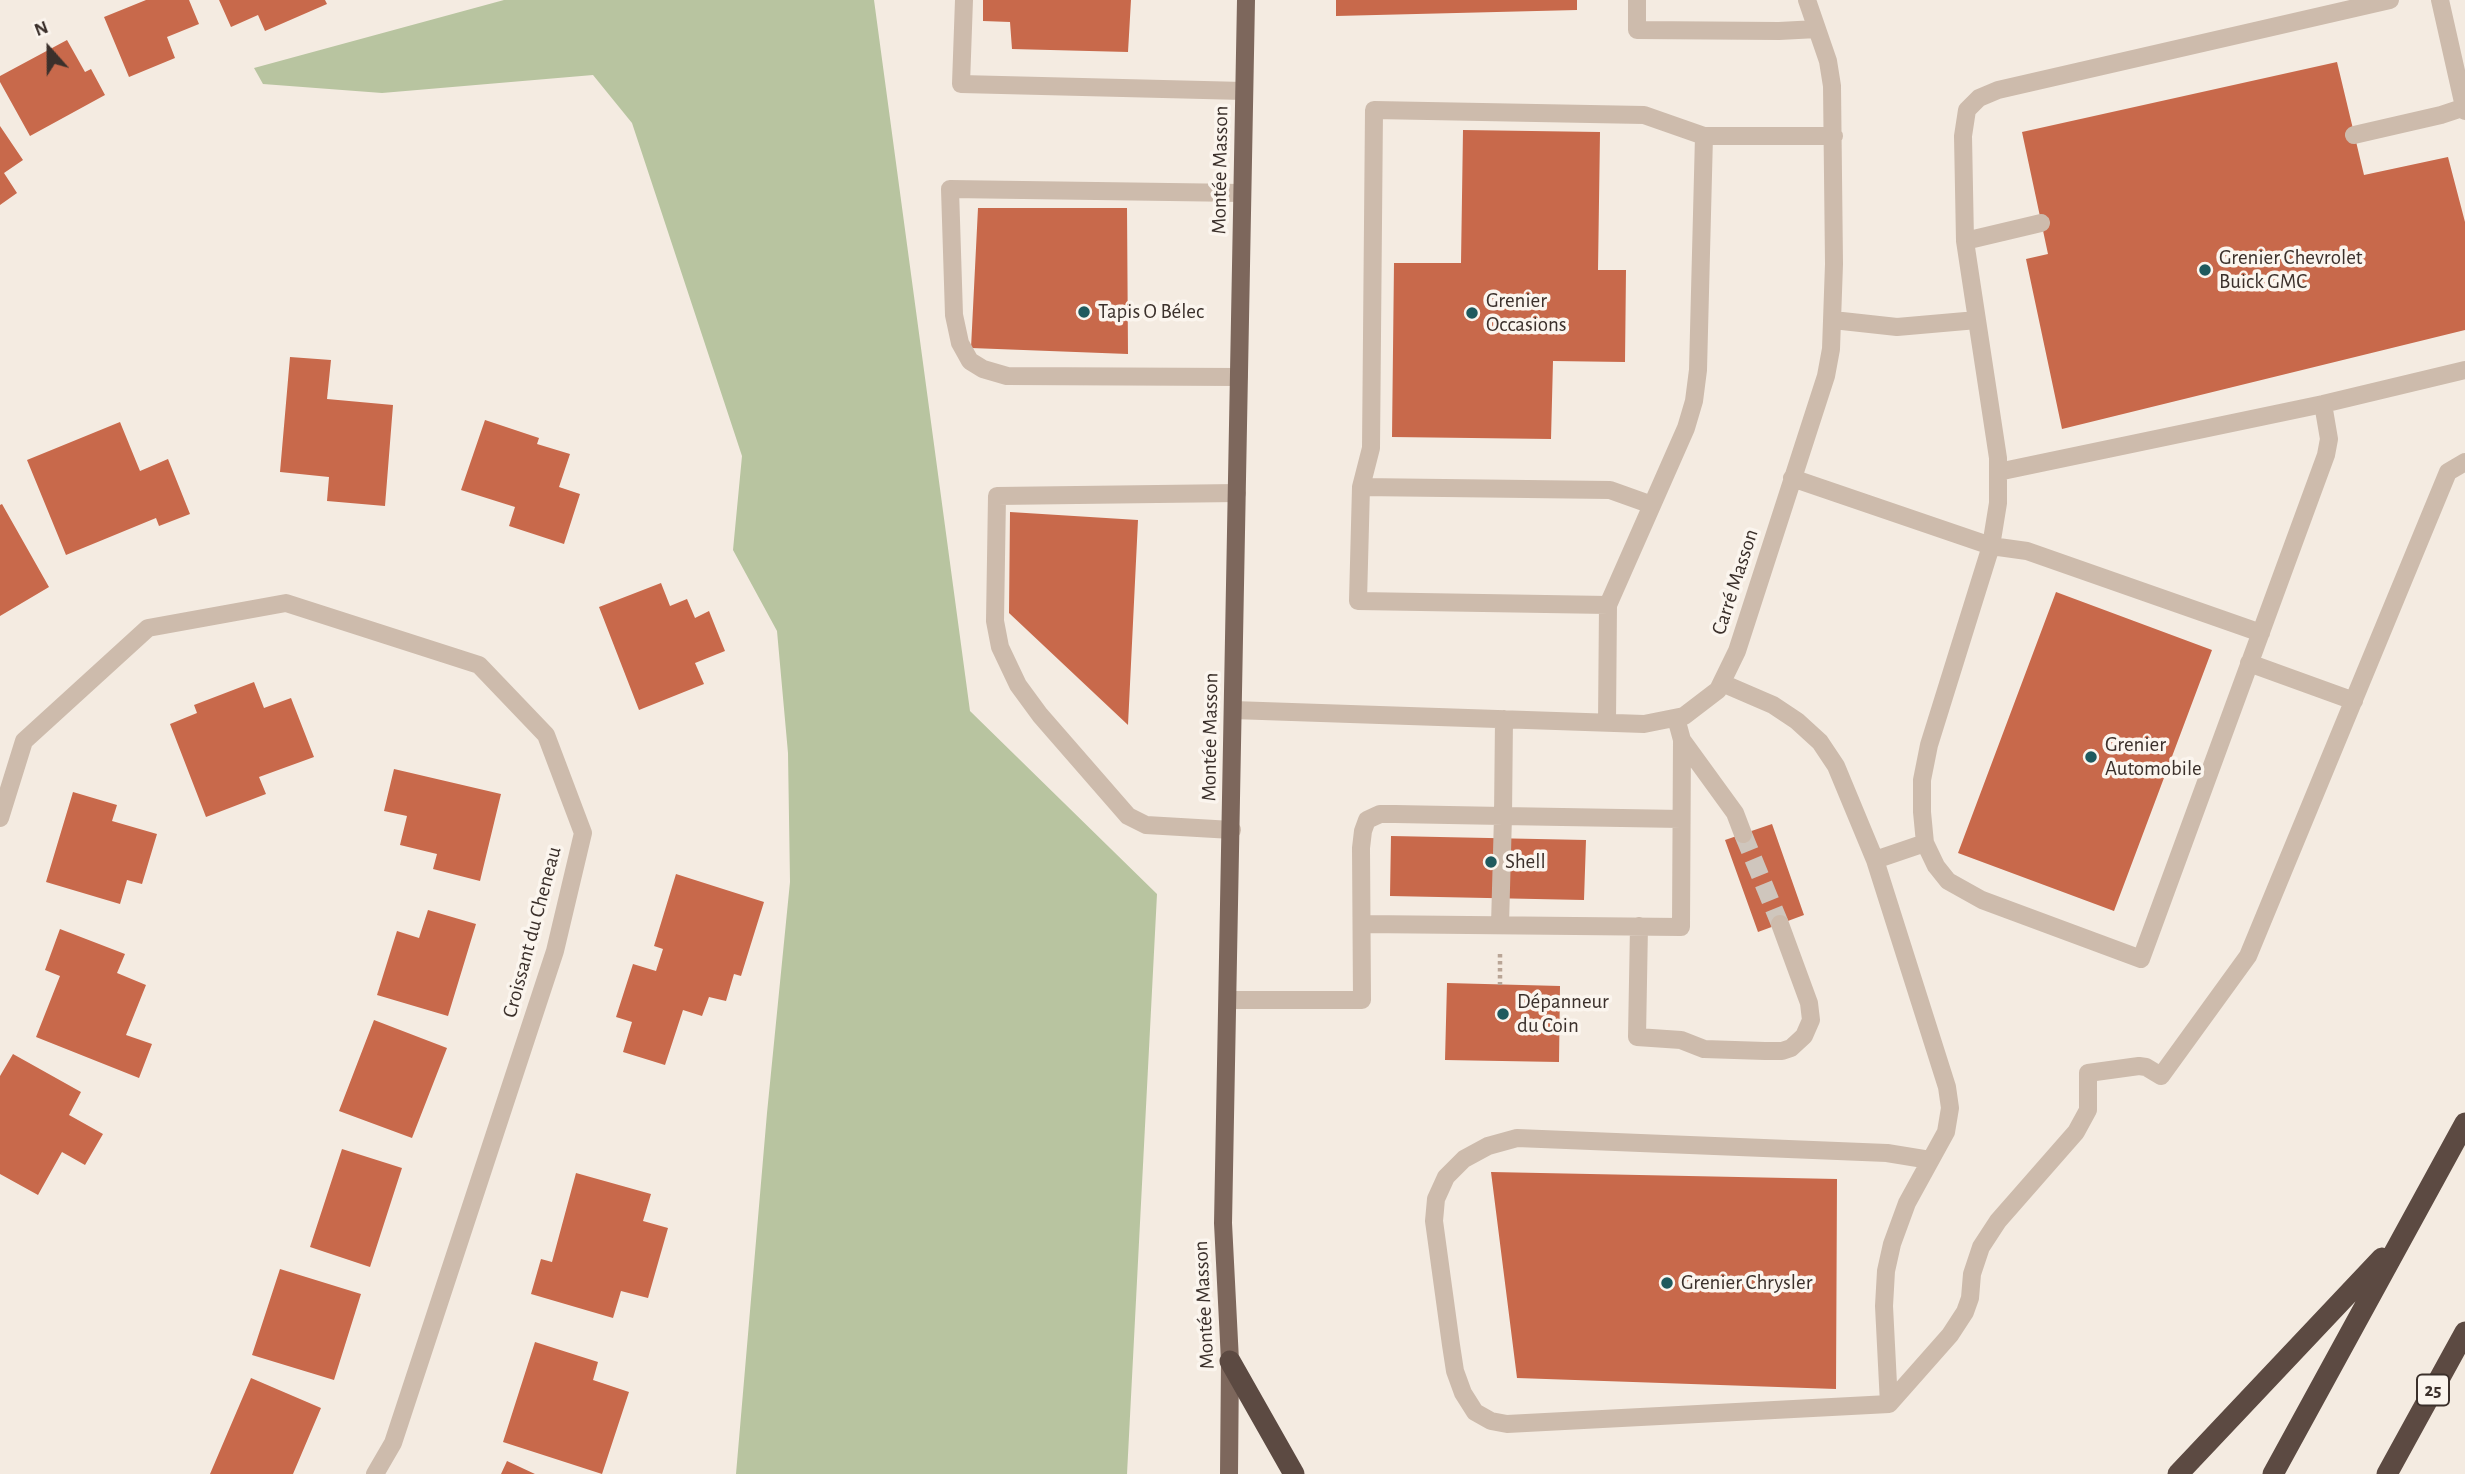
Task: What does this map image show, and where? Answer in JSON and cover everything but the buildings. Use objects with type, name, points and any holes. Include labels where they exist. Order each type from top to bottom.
[{"type":"highway","points":[[2273,1474],[2465,1124]]},
{"type":"highway","points":[[2178,1474],[2403,1236]]},
{"type":"highway","name":"25","points":[[2387,1474],[2465,1332]]},
{"type":"highway","points":[[1230,1360],[1294,1474]]},
{"type":"main road","name":"Montée Masson","points":[[1229,1474],[1230,1360],[1223,1223],[1246,0]]},
{"type":"street","points":[[964,0],[961,84],[1244,91]]},
{"type":"street","points":[[1637,0],[1637,30],[1779,32],[1817,29]]},
{"type":"street","name":"Carré Masson","points":[[1233,710],[1644,723],[1684,716],[1702,704],[1722,683],[1737,651],[1826,376],[1833,320],[1832,86],[1828,61],[1807,0]]},
{"type":"street","points":[[2323,404],[2329,439],[2326,455],[2141,959],[1982,900],[1948,881],[1936,866],[1925,842],[1922,780],[1929,745],[1991,547],[1998,503],[1998,458],[1965,240],[1963,136],[1967,110],[1979,98],[1998,90],[2389,0]]},
{"type":"street","points":[[2354,135],[2465,108],[2440,0]]},
{"type":"street","points":[[1608,606],[1358,601],[1361,488],[1371,448],[1374,110],[1644,115],[1704,136],[1834,136]]},
{"type":"street","points":[[1607,722],[1608,606],[1686,428],[1694,401],[1698,370],[1704,136]]},
{"type":"street","points":[[1239,377],[1007,376],[983,369],[970,361],[960,343],[954,315],[950,189],[1242,193]]},
{"type":"street","points":[[1965,240],[2041,223]]},
{"type":"street","points":[[1833,320],[1897,327],[1977,320]]},
{"type":"street","points":[[1998,472],[2323,404],[2465,370]]},
{"type":"street","points":[[1930,1160],[1887,1153],[1517,1138],[1489,1146],[1464,1159],[1446,1177],[1436,1199],[1434,1221],[1455,1371],[1463,1393],[1475,1412],[1491,1422],[1507,1424],[1889,1404],[1950,1335],[1965,1312],[1970,1298],[1972,1274],[1981,1247],[1998,1221],[2076,1132],[2088,1110],[2088,1073],[2138,1066],[2161,1076],[2248,956],[2448,472],[2465,462]]},
{"type":"street","points":[[1792,478],[1991,547],[2027,551],[2261,633]]},
{"type":"street","points":[[1361,488],[1611,490],[1653,505]]},
{"type":"street","points":[[1232,830],[1146,825],[1128,816],[1040,715],[1018,685],[1000,647],[995,621],[998,496],[1237,493]]},
{"type":"street","name":"Croissant du Cheneau","points":[[0,818],[24,741],[148,628],[286,603],[479,664],[545,735],[583,833],[555,951],[393,1443],[375,1474]]},
{"type":"street","points":[[2249,663],[2354,701]]},
{"type":"street","points":[[1722,683],[1773,705],[1797,721],[1820,742],[1836,766],[1875,860],[1947,1087],[1950,1108],[1946,1132],[1907,1203],[1892,1244],[1886,1271],[1884,1306],[1889,1404]]},
{"type":"street","points":[[1362,923],[1681,927],[1682,740],[1676,718]]},
{"type":"street","points":[[1500,925],[1504,719]]},
{"type":"street","points":[[1682,740],[1735,813],[1744,834]]},
{"type":"street","points":[[1228,1000],[1362,1000],[1363,831],[1367,820],[1380,814],[1681,819]]},
{"type":"street","points":[[1875,860],[1925,842]]},
{"type":"street","points":[[1639,926],[1637,1037],[1681,1040],[1704,1049],[1782,1051],[1798,1042],[1809,1029],[1811,1011],[1780,924]]},
{"type":"green space","points":[[504,0],[874,0],[970,711],[1157,894],[1127,1474],[736,1474],[790,882],[788,753],[777,631],[733,550],[742,456],[632,123],[593,75],[382,93],[263,84],[254,68]]},
{"type":"tunnel","points":[[1743,834],[1780,924]]},
{"type":"place","name":"Grenier Chevrolet Buick GMC","points":[[2205,270]]},
{"type":"place","name":"Tapis O Bélec","points":[[1084,312]]},
{"type":"place","name":"Grenier Occasions","points":[[1472,313]]},
{"type":"place","name":"Grenier Automobile","points":[[2091,757]]},
{"type":"place","name":"Shell","points":[[1491,862]]},
{"type":"place","name":"Dépanneur du Coin","points":[[1503,1014]]},
{"type":"place","name":"Grenier Chrysler","points":[[1667,1283]]}]
